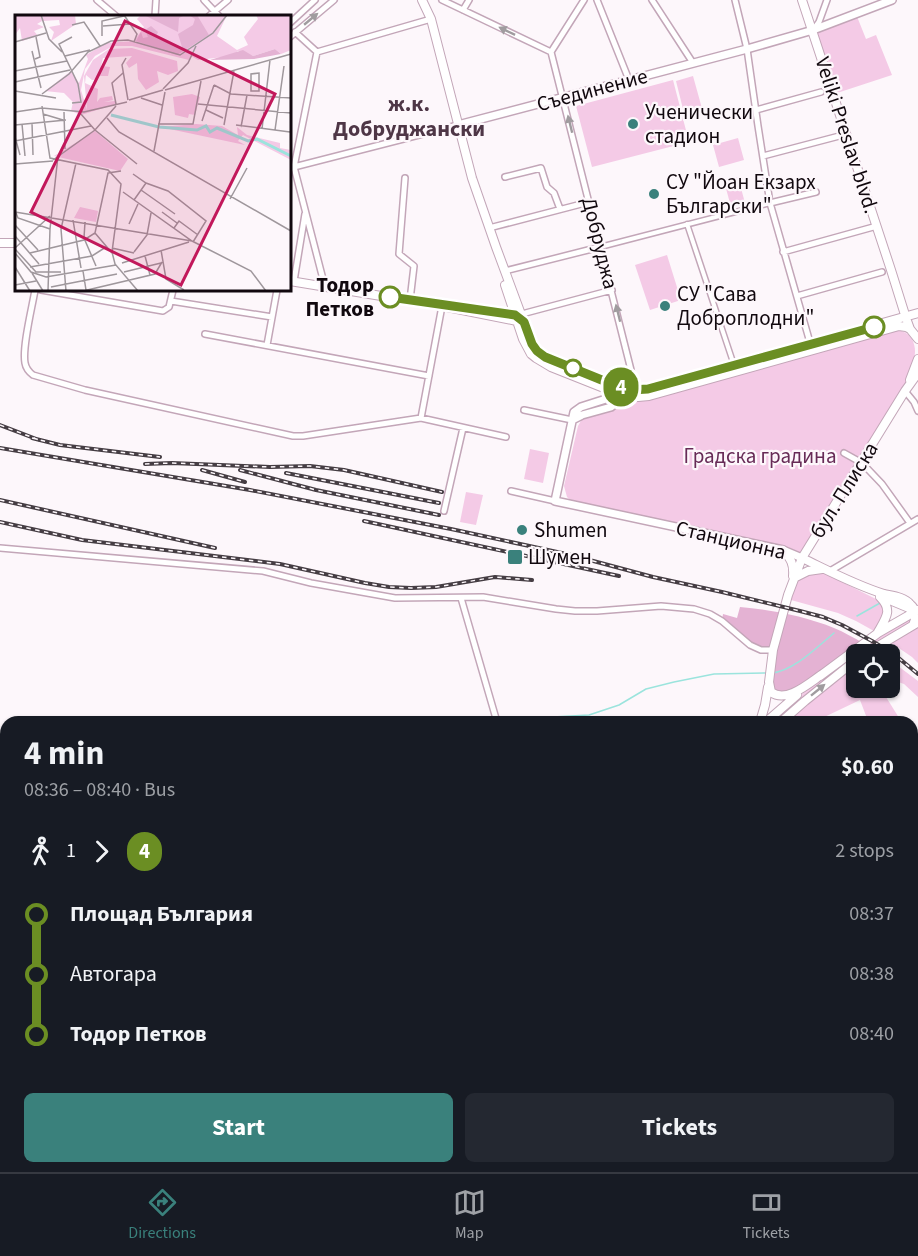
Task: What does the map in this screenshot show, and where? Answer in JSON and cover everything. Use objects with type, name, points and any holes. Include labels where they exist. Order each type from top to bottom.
[{"type":"main road","points":[[422,0],[431,19],[472,178],[505,271],[526,347],[536,358],[551,367],[638,397],[649,396],[918,313]]},
{"type":"main road","name":"Veliki Preslav blvd.","points":[[802,0],[906,318],[914,334]]},
{"type":"main road","points":[[496,247],[506,288],[519,318]]},
{"type":"main road","name":"Veliki Preslav blvd.","points":[[891,270],[906,305],[918,313]]},
{"type":"main road","points":[[292,281],[519,318]]},
{"type":"main road","points":[[496,312],[506,303],[506,288]]},
{"type":"main road","points":[[442,306],[496,312],[519,318]]},
{"type":"main road","points":[[914,334],[912,321],[918,313]]},
{"type":"main road","points":[[628,392],[648,389],[734,365],[899,326],[906,327],[914,334]]},
{"type":"main road","name":"бул. Плиска","points":[[905,391],[918,359]]},
{"type":"main road","name":"бул. Плиска","points":[[769,682],[773,650],[793,579],[802,558],[918,373]]},
{"type":"main road","points":[[783,550],[792,560],[793,579]]},
{"type":"main road","name":"Станционна","points":[[802,558],[866,588],[903,599],[917,611]]},
{"type":"main road","points":[[793,579],[808,571],[827,570]]},
{"type":"main road","points":[[866,588],[888,600],[917,611]]},
{"type":"main road","points":[[866,588],[882,599],[887,609],[878,633]]},
{"type":"main road","points":[[903,599],[917,599]]},
{"type":"main road","points":[[882,644],[916,624],[917,611]]},
{"type":"main road","points":[[772,716],[787,702],[878,633],[917,611]]},
{"type":"main road","points":[[788,716],[846,668]]},
{"type":"main road","points":[[769,682],[771,692],[775,695],[786,696],[824,673]]},
{"type":"main road","points":[[762,716],[769,682]]},
{"type":"street","points":[[97,0],[115,15]]},
{"type":"street","points":[[155,15],[156,0]]},
{"type":"street","points":[[204,0],[216,14],[228,0]]},
{"type":"street","points":[[291,22],[315,0]]},
{"type":"street","points":[[291,36],[334,0]]},
{"type":"street","points":[[442,0],[551,52],[584,0]]},
{"type":"street","points":[[463,10],[469,0]]},
{"type":"street","points":[[597,0],[629,80]]},
{"type":"street","points":[[652,0],[693,63]]},
{"type":"street","points":[[735,0],[747,49],[770,203],[812,347]]},
{"type":"street","points":[[813,30],[827,0]]},
{"type":"street","name":"Съединение","points":[[292,167],[747,49],[813,30],[892,0]]},
{"type":"street","points":[[317,52],[431,19]]},
{"type":"street","points":[[295,32],[317,52]]},
{"type":"street","points":[[317,52],[292,167],[325,286]]},
{"type":"street","name":"Добруджа","points":[[551,52],[631,370],[633,380],[628,392]]},
{"type":"street","points":[[756,110],[821,92]]},
{"type":"street","points":[[763,156],[847,134]]},
{"type":"street","points":[[505,177],[541,168],[547,187],[555,194],[560,209]]},
{"type":"street","points":[[405,178],[399,254],[414,266],[410,300]]},
{"type":"street","points":[[505,271],[816,192]]},
{"type":"street","points":[[489,228],[590,202]]},
{"type":"street","points":[[292,281],[305,212]]},
{"type":"street","points":[[687,224],[734,365]]},
{"type":"street","points":[[783,252],[877,226]]},
{"type":"street","points":[[797,296],[882,272]]},
{"type":"street","points":[[519,318],[612,290]]},
{"type":"street","points":[[36,291],[24,362],[27,370],[33,375],[85,390],[293,436],[421,418],[506,437]]},
{"type":"street","points":[[47,291],[164,311],[169,307],[173,291]]},
{"type":"street","points":[[267,345],[276,291]]},
{"type":"street","points":[[171,301],[272,317]]},
{"type":"street","points":[[421,418],[442,306]]},
{"type":"street","points":[[204,334],[429,376]]},
{"type":"street","points":[[555,501],[574,412],[606,399],[617,389]]},
{"type":"street","points":[[905,391],[918,411]]},
{"type":"street","points":[[524,410],[572,420],[610,407],[628,392]]},
{"type":"street","points":[[444,512],[463,428]]},
{"type":"street","points":[[844,453],[862,463],[882,484],[910,523]]},
{"type":"street","name":"Станционна","points":[[511,491],[783,550],[802,558]]},
{"type":"street","points":[[827,570],[918,519]]},
{"type":"street","points":[[0,548],[263,571],[311,583],[394,598],[495,598],[575,611],[661,606],[694,609],[722,621],[750,645],[761,650],[773,650]]},
{"type":"street","points":[[461,598],[495,716]]},
{"type":"green space","points":[[856,14],[866,39],[876,35],[892,75],[834,94],[813,30]]},
{"type":"green space","points":[[693,76],[703,112],[685,117],[676,81]]},
{"type":"green space","name":"Ученически стадион","points":[[673,80],[689,142],[592,167],[576,106]]},
{"type":"green space","points":[[738,138],[744,160],[719,167],[713,145]]},
{"type":"green space","points":[[738,177],[745,203],[731,207],[724,181]]},
{"type":"green space","points":[[667,255],[681,300],[650,310],[635,265]]},
{"type":"green space","name":"Градска градина","points":[[896,330],[909,335],[915,348],[914,359],[905,385],[800,553],[571,501],[567,497],[564,486],[578,426],[582,419],[616,408],[626,399],[641,400]]},
{"type":"green space","points":[[530,449],[549,453],[543,483],[524,479]]},
{"type":"green space","points":[[466,492],[483,495],[476,525],[460,522]]},
{"type":"green space","points":[[815,573],[826,574],[876,599],[884,607],[884,617],[874,631],[838,613],[791,600],[797,581]]},
{"type":"green space","points":[[914,614],[918,623],[918,663],[900,649],[900,644],[893,644],[887,640],[881,644],[867,644]]},
{"type":"green space","points":[[846,659],[846,698],[887,698],[898,716],[866,716],[860,700],[826,716],[778,716]]},
{"type":"green space","points":[[900,668],[918,681],[918,697],[900,683]]},
{"type":"shaded area","points":[[740,607],[776,612],[811,620],[863,643],[846,644],[846,655],[792,694],[771,692],[773,650],[761,650],[722,621],[723,614],[737,618]]},
{"type":"waterway","points":[[857,616],[880,603]]},
{"type":"waterway","points":[[772,673],[797,663],[834,633]]},
{"type":"waterway","points":[[571,716],[589,715],[619,705],[646,689],[674,682],[714,674],[767,673]]},
{"type":"railway","points":[[0,425],[39,440]]},
{"type":"railway","points":[[32,438],[60,445],[160,457]]},
{"type":"railway","points":[[0,448],[250,490],[451,529],[571,555],[653,577],[800,611],[823,617],[872,641],[895,655],[918,674]]},
{"type":"railway","points":[[145,464],[310,466],[344,470],[442,492]]},
{"type":"railway","points":[[202,470],[245,482]]},
{"type":"railway","points":[[240,470],[316,490],[439,515]]},
{"type":"railway","points":[[286,473],[439,503]]},
{"type":"railway","points":[[0,500],[215,548]]},
{"type":"railway","points":[[364,521],[619,576]]},
{"type":"railway","points":[[0,522],[82,540],[280,564],[389,587],[436,587],[495,577],[532,580]]},
{"type":"bus line","name":"4","points":[[390,297],[515,315],[524,322],[532,344],[545,357],[631,390],[648,389],[874,327]]},
{"type":"place","name":"Ученически стадион","points":[[633,124]]},
{"type":"place","name":"СУ \"Йоан Екзарх Български\"","points":[[654,194]]},
{"type":"place","name":"Тодор Петков","points":[[390,297]]},
{"type":"place","name":"СУ \"Сава Доброплодни\"","points":[[665,306]]},
{"type":"place","name":"Shumen","points":[[522,530]]},
{"type":"place","name":"Шумен","points":[[515,557]]},
{"type":"district","name":"ж.к. Добруджански","points":[[409,116]]}]
